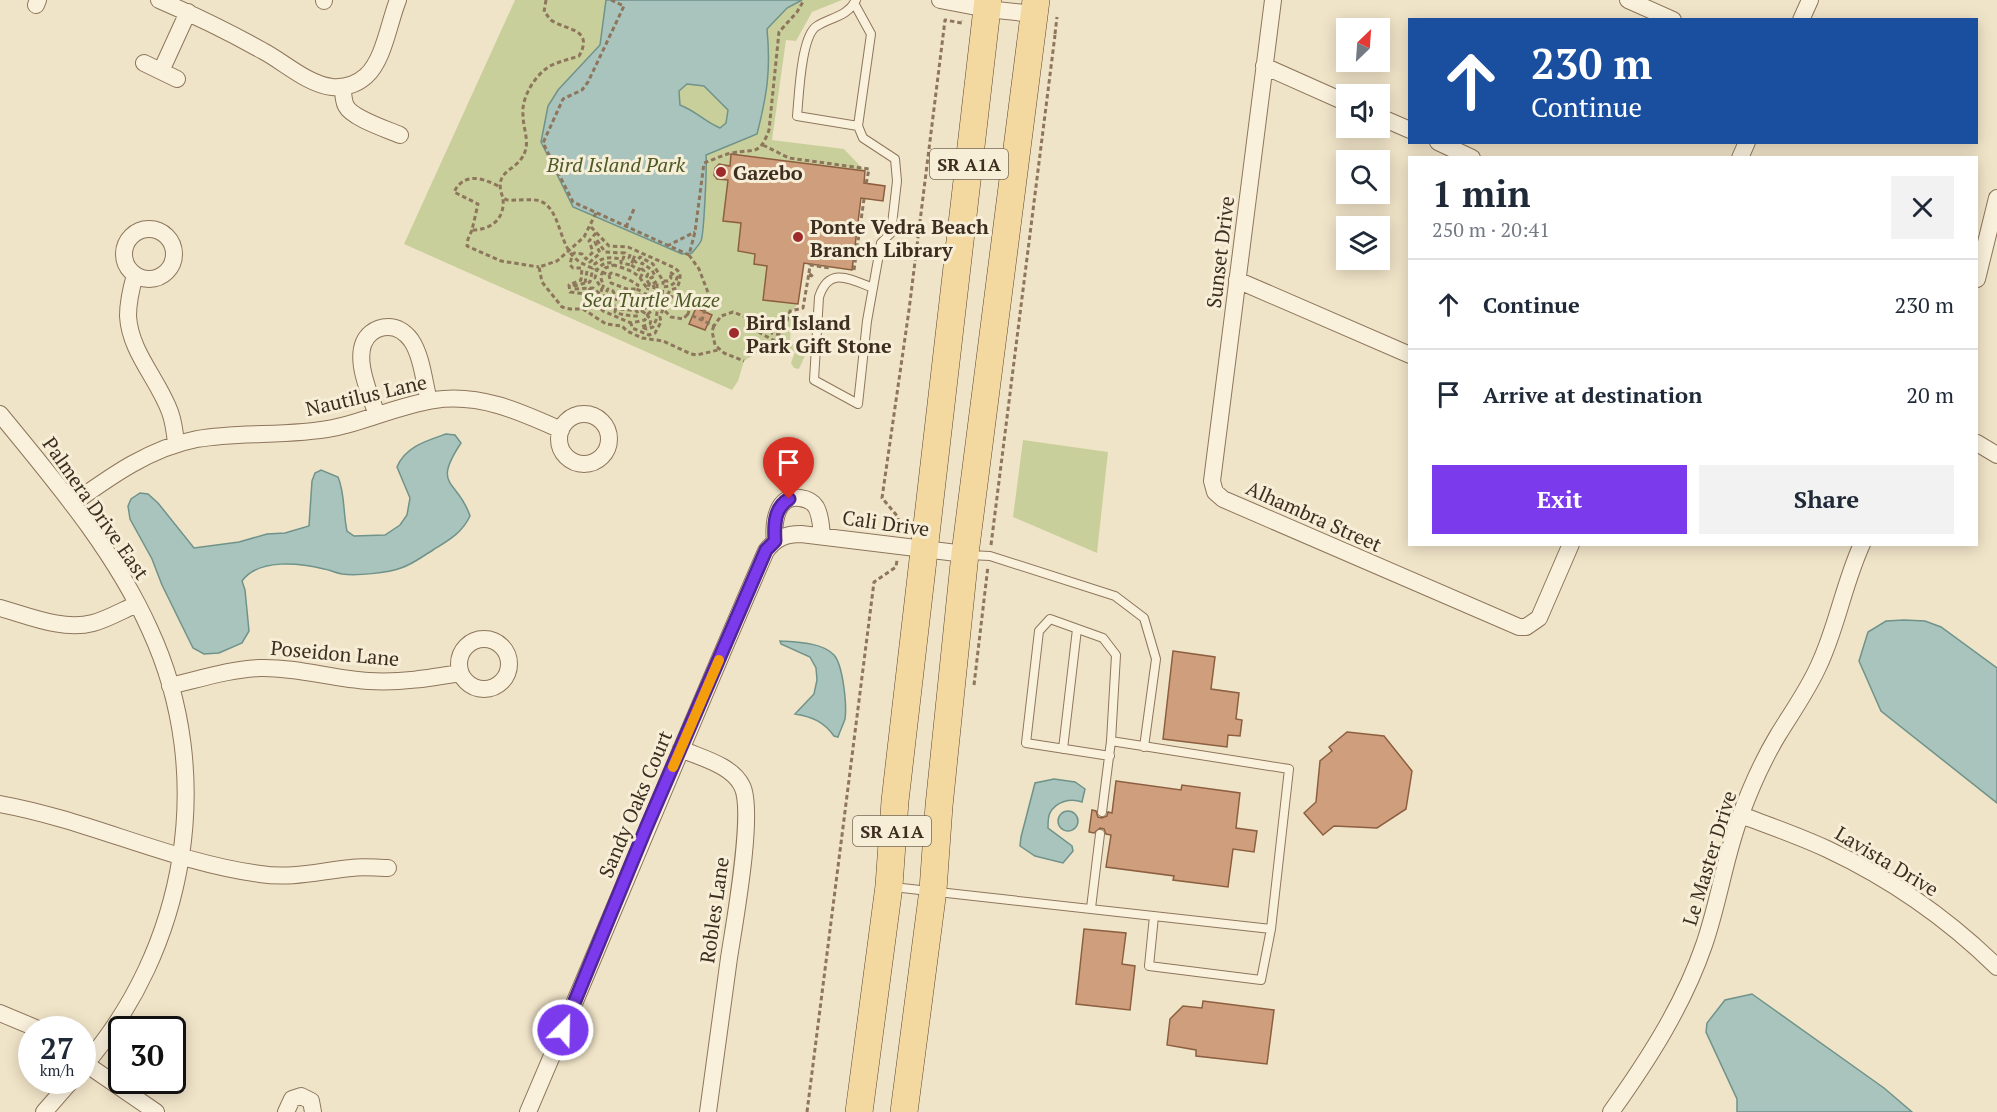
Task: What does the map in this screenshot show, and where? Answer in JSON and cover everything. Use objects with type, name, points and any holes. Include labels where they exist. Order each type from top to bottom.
[{"type":"main road","name":"SR A1A","points":[[859,1112],[889,886],[895,801],[988,4]]},
{"type":"main road","name":"SR A1A","points":[[904,1112],[933,890],[939,806],[977,555],[1035,7]]},
{"type":"street","points":[[168,2],[265,52],[315,82],[331,87],[349,85],[366,76],[375,65],[398,0]]},
{"type":"street","points":[[940,0],[1035,7]]},
{"type":"street","name":"Sunset Drive","points":[[1229,502],[1215,492],[1212,481],[1272,0]]},
{"type":"street","points":[[1628,0],[1668,18]]},
{"type":"street","points":[[1802,18],[1810,0]]},
{"type":"street","points":[[161,71],[188,12]]},
{"type":"street","points":[[144,63],[177,79]]},
{"type":"street","points":[[1264,66],[1336,98]]},
{"type":"street","points":[[349,85],[344,101],[347,108],[354,114],[400,135]]},
{"type":"street","points":[[1390,121],[1408,129]]},
{"type":"street","points":[[1442,144],[1468,156]]},
{"type":"street","points":[[1978,275],[1997,198]]},
{"type":"street","points":[[135,275],[129,302],[128,318],[131,333],[140,356],[170,412],[176,444]]},
{"type":"street","points":[[1237,280],[1408,354]]},
{"type":"street","points":[[377,415],[364,376],[361,351],[368,336],[381,327],[397,328],[409,337],[418,359],[429,401]]},
{"type":"street","name":"Nautilus Lane","points":[[72,504],[113,475],[149,455],[176,444],[212,437],[289,434],[333,428],[429,401],[452,398],[472,399],[527,415],[561,430]]},
{"type":"street","name":"Palmera Drive East","points":[[0,414],[72,504],[105,550],[137,604],[151,630],[170,686],[179,722],[186,800],[182,857],[171,905],[154,954],[139,986],[118,1022],[96,1048]]},
{"type":"street","points":[[1978,444],[1997,454]]},
{"type":"street","points":[[775,541],[774,527],[780,508],[784,502],[797,497],[811,502],[816,507],[821,522],[822,536]]},
{"type":"street","name":"Alhambra Street","points":[[1229,502],[1514,626],[1527,627],[1539,618],[1570,546]]},
{"type":"street","name":"Cali Drive","points":[[775,541],[791,534],[801,534],[900,545],[924,551],[977,555]]},
{"type":"street","name":"Sandy Oaks Court","points":[[528,1112],[766,550],[775,541]]},
{"type":"street","name":"Le Master Drive","points":[[1611,1112],[1643,1066],[1685,992],[1704,948],[1741,815],[1758,773],[1807,690],[1821,661],[1852,566],[1861,546]]},
{"type":"street","points":[[0,608],[60,624],[77,626],[95,623],[137,604]]},
{"type":"street","name":"Poseidon Lane","points":[[170,686],[218,674],[259,668],[289,669],[370,681],[401,681],[460,673]]},
{"type":"street","name":"Robles Lane","points":[[681,749],[726,769],[736,776],[743,787],[746,798],[742,868],[708,1112]]},
{"type":"street","points":[[0,804],[32,810],[182,857],[222,867],[286,877],[353,867],[388,868]]},
{"type":"street","name":"Lavista Drive","points":[[1741,815],[1827,849],[1873,873],[1949,925],[1997,967]]},
{"type":"street","points":[[0,1013],[18,1021]]},
{"type":"street","points":[[96,1067],[156,1112]]},
{"type":"street","points":[[44,1112],[60,1094]]},
{"type":"street","points":[[286,1112],[292,1099],[301,1096],[311,1101],[314,1112]]},
{"type":"lane","points":[[858,126],[797,116],[806,42],[815,27],[843,14],[855,2],[871,34],[858,126],[863,138],[895,159],[897,181],[891,233],[880,243],[873,288],[867,321],[858,404],[814,380],[819,297],[823,285],[834,277],[847,278],[873,288]]},
{"type":"lane","points":[[977,555],[1115,596],[1144,618],[1156,659],[1144,747]]},
{"type":"lane","points":[[1102,812],[1110,756],[1112,741],[1116,655],[1103,638],[1050,619],[1039,631],[1026,743],[1110,756]]},
{"type":"lane","points":[[1063,749],[1077,629]]},
{"type":"lane","points":[[1112,741],[1289,769],[1271,929],[1261,981],[1149,966],[1154,916]]},
{"type":"lane","points":[[1091,908],[1100,834]]},
{"type":"lane","points":[[889,886],[1271,929]]},
{"type":"path","points":[[498,186],[501,179],[520,161],[526,147],[522,114],[524,104],[536,80],[551,66],[579,56],[583,50],[583,40],[575,29],[553,21],[544,12],[546,0]]},
{"type":"path","points":[[611,0],[624,6],[588,82],[582,90],[563,99],[543,143],[573,202],[689,255],[699,269],[709,295],[702,321]]},
{"type":"path","points":[[689,255],[695,232],[704,163],[731,153],[753,152],[763,145],[769,130],[778,32],[797,12],[804,0]]},
{"type":"path","points":[[974,686],[977,555],[1055,34]]},
{"type":"path","points":[[763,145],[789,159],[869,169],[866,184]]},
{"type":"path","points":[[472,230],[484,230],[496,222],[503,213],[503,198],[498,186],[471,177],[457,186],[454,192],[478,204],[467,246],[501,261],[539,267],[557,261],[584,237],[597,213]]},
{"type":"path","points":[[503,198],[516,201],[539,201],[548,207],[556,219],[567,250],[578,261],[595,269]]},
{"type":"path","points":[[853,271],[864,199]]},
{"type":"path","points":[[626,227],[634,209]]},
{"type":"path","points":[[591,227],[609,246],[628,247],[675,268],[680,273],[680,284],[669,292]]},
{"type":"path","points":[[667,246],[695,232]]},
{"type":"path","points":[[572,255],[582,254],[586,259],[593,252],[589,241],[596,233]]},
{"type":"path","points":[[621,260],[625,253],[605,252],[597,240],[595,242],[600,253],[590,262],[595,264],[610,256],[621,260],[621,263],[632,263],[640,257],[653,264],[669,292],[667,296],[681,298],[689,303],[688,314],[679,320],[671,317],[663,309],[660,326],[655,333],[649,335],[632,328],[631,323]]},
{"type":"path","points":[[572,255],[570,265],[573,268],[582,268],[581,280],[569,285],[570,292],[586,294],[603,311],[631,323],[645,320],[647,315],[662,301],[652,295],[654,288],[646,278],[648,274],[651,278],[655,276],[642,263],[639,270],[629,258],[633,254]]},
{"type":"path","points":[[614,265],[605,268],[602,272],[601,279],[604,284],[600,294],[593,288],[574,289],[574,286],[590,282],[595,269],[603,264],[614,263],[640,278],[644,286],[657,281],[657,292],[662,295],[665,287]]},
{"type":"path","points":[[775,330],[787,321],[790,311],[803,308],[810,265],[832,268]]},
{"type":"path","points":[[539,267],[542,282],[562,307],[583,309],[606,324],[622,326],[642,338],[663,341],[687,353],[697,355],[718,350]]},
{"type":"path","points":[[640,267],[644,271],[640,278]]},
{"type":"path","points":[[595,269],[595,278],[602,289]]},
{"type":"path","points":[[585,283],[587,271]]},
{"type":"path","points":[[602,272],[629,280],[638,285],[636,289]]},
{"type":"path","points":[[663,281],[671,278],[670,272],[677,277],[674,285],[665,287]]},
{"type":"path","points":[[809,273],[814,278]]},
{"type":"path","points":[[588,288],[601,302],[608,289],[615,295],[630,299],[632,296],[640,295],[641,291],[611,283],[609,275]]},
{"type":"path","points":[[624,302],[621,309],[638,311],[638,316],[627,316],[615,312],[616,306],[606,305],[609,297],[629,303],[630,307],[645,295],[650,285]]},
{"type":"path","points":[[634,304],[634,306],[639,306],[647,300],[652,302],[642,311],[651,320],[650,324],[641,326],[647,329],[655,324],[658,304]]},
{"type":"path","points":[[610,310],[611,305]]},
{"type":"path","points":[[744,362],[718,350],[714,345],[712,331],[721,316],[734,312],[748,318],[760,333],[777,342],[781,335],[771,333]]},
{"type":"path","points":[[688,314],[714,326]]},
{"type":"green space","name":"Bird Island Park","points":[[515,0],[842,0],[812,12],[796,41],[786,40],[772,140],[844,149],[865,171],[864,183],[885,186],[883,201],[861,199],[853,271],[804,264],[798,304],[792,311],[790,343],[803,346],[807,351],[799,369],[794,368],[791,363],[795,352],[767,341],[760,351],[744,361],[738,381],[732,390],[404,244]]},
{"type":"green space","points":[[1023,440],[1108,452],[1097,553],[1013,517]]},
{"type":"water","points":[[606,0],[802,0],[787,8],[767,29],[769,57],[767,82],[757,134],[706,155],[702,236],[692,253],[682,254],[573,207],[541,142],[548,106],[558,90],[600,45]],"holes":[[[687,84],[704,86],[728,110],[726,123],[720,128],[680,105],[679,91]]]},
{"type":"water","points":[[446,434],[455,435],[461,443],[448,468],[448,476],[470,516],[454,536],[410,564],[388,571],[348,575],[292,564],[259,569],[242,581],[249,631],[242,643],[219,653],[204,654],[193,648],[152,559],[130,519],[128,506],[131,499],[140,493],[148,494],[194,548],[239,542],[309,526],[312,481],[315,473],[321,470],[338,477],[342,490],[347,531],[354,536],[385,535],[400,525],[407,515],[410,498],[397,467],[401,460],[405,454],[417,446]]},
{"type":"water","points":[[1886,621],[1925,621],[1941,627],[1997,668],[1997,803],[1881,711],[1859,661],[1868,632]]},
{"type":"water","points":[[780,641],[816,645],[834,655],[840,667],[845,704],[845,719],[838,737],[818,721],[795,714],[814,694],[817,680],[816,668],[810,657],[781,644]]},
{"type":"water","points":[[1054,779],[1075,782],[1085,789],[1082,802],[1064,801],[1049,814],[1048,828],[1072,846],[1073,851],[1063,863],[1035,856],[1020,846],[1035,783]]},
{"type":"water","points":[[1068,811],[1075,814],[1078,821],[1075,828],[1068,831],[1061,828],[1058,821],[1061,814]]},
{"type":"water","points":[[1752,994],[1884,1088],[1912,1112],[1737,1112],[1737,1099],[1706,1032],[1707,1023],[1725,1000]]},
{"type":"building","name":"Ponte Vedra Beach Branch Library","points":[[731,154],[865,171],[864,183],[885,186],[883,201],[861,198],[852,270],[804,263],[798,304],[763,300],[767,266],[754,264],[755,254],[738,251],[741,223],[723,221],[728,180],[717,179],[714,175],[715,168],[719,164],[730,166]]},
{"type":"building","points":[[696,308],[712,315],[705,330],[689,324]]},
{"type":"building","points":[[1173,651],[1215,657],[1211,689],[1239,693],[1236,719],[1242,720],[1240,736],[1228,735],[1227,747],[1163,739]]},
{"type":"building","points":[[1347,732],[1384,736],[1412,771],[1406,809],[1377,828],[1334,826],[1323,835],[1304,813],[1316,802],[1320,761],[1332,751],[1329,747]]},
{"type":"building","points":[[1116,781],[1181,790],[1182,785],[1240,793],[1236,828],[1257,831],[1254,852],[1233,849],[1228,887],[1173,880],[1174,876],[1106,867],[1111,835],[1106,834],[1104,829],[1100,828],[1094,833],[1089,832],[1092,810],[1102,818],[1107,816],[1108,812],[1112,813]]},
{"type":"building","points":[[1084,929],[1126,933],[1122,964],[1135,966],[1130,1010],[1076,1004]]},
{"type":"building","points":[[1203,1001],[1274,1010],[1267,1064],[1196,1056],[1196,1050],[1167,1045],[1170,1019],[1183,1006],[1202,1008]]},
{"type":"slow traffic","points":[[673,767],[719,660]]},
{"type":"place","name":"Gazebo","points":[[721,172]]},
{"type":"place","name":"Ponte Vedra Beach Branch Library","points":[[798,237]]},
{"type":"place","name":"Bird Island Park Gift Stone","points":[[734,333]]},
{"type":"route","points":[[563,1030],[694,715],[766,550],[775,541],[774,527],[780,508],[789,499]]},
{"type":"park label","name":"Sea Turtle Maze","points":[[651,299]]}]
